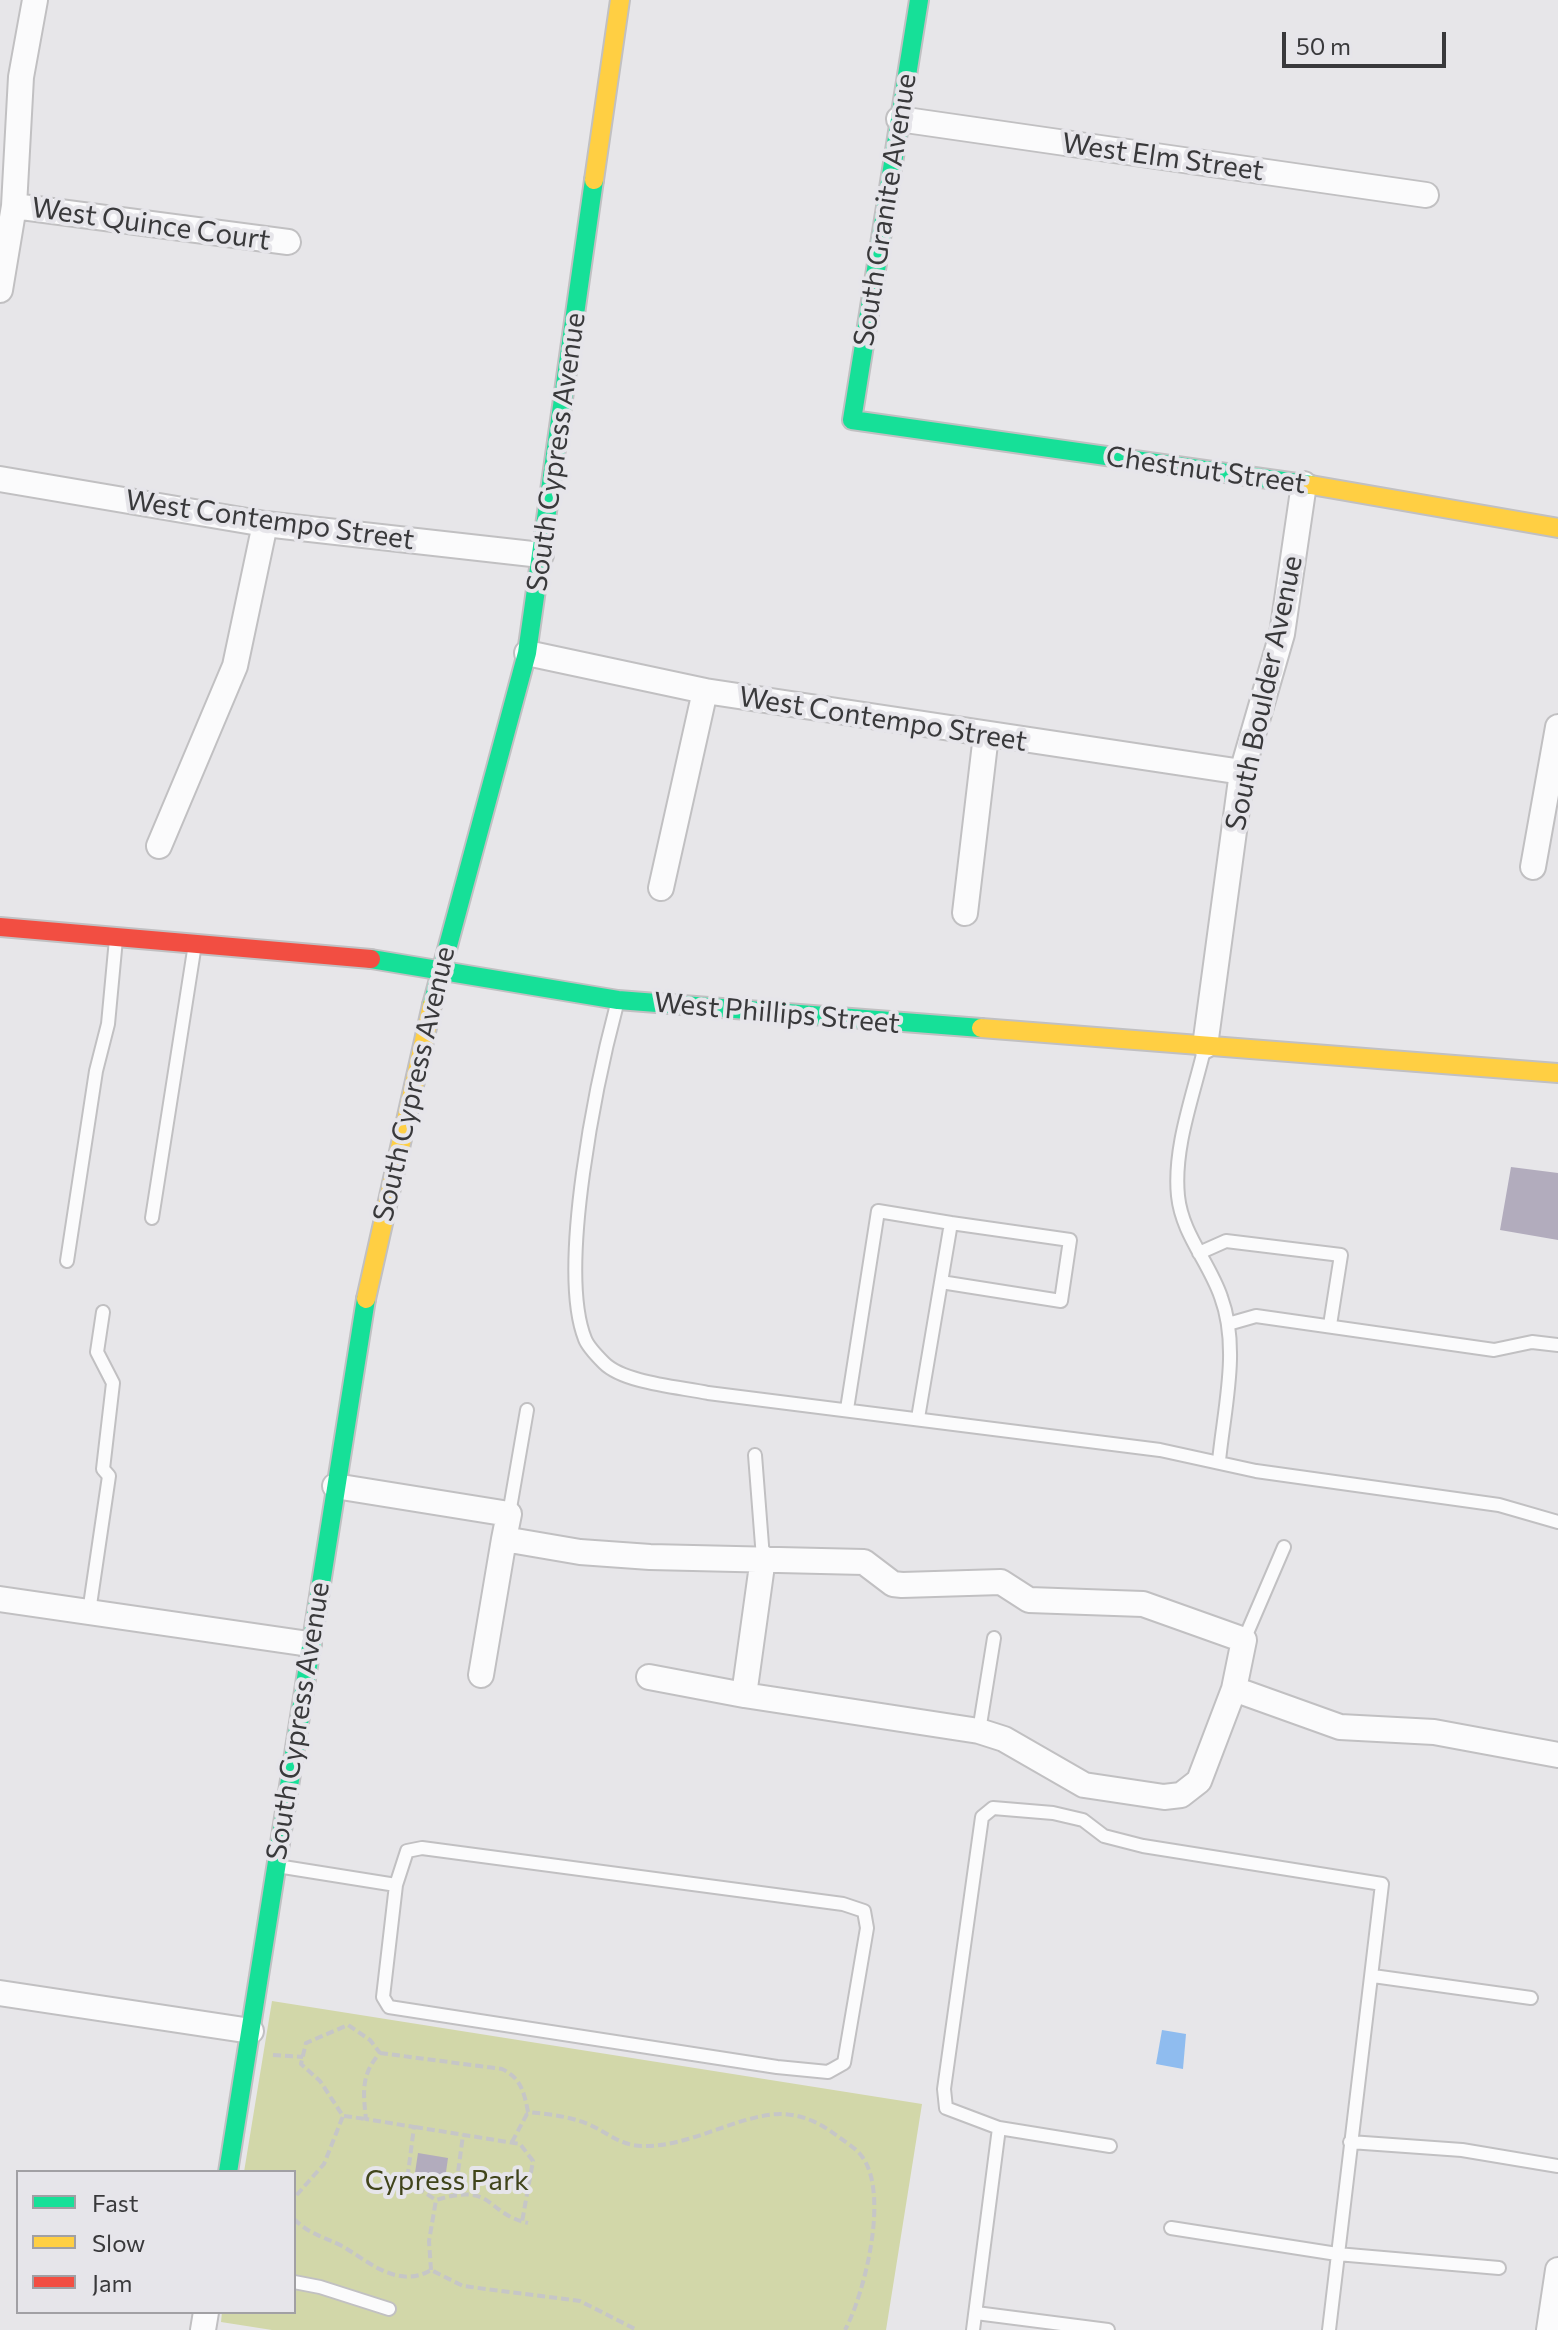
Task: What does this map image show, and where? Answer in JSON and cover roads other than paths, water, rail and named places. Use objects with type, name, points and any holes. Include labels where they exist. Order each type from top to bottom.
[{"type":"street","points":[[0,290],[14,206],[10,75],[35,0]]},
{"type":"street","name":"South Cypress Avenue","points":[[228,2170],[309,1644],[373,1258],[441,968],[527,653],[620,0]]},
{"type":"street","name":"South Granite Avenue","points":[[852,420],[919,0]]},
{"type":"street","name":"West Elm Street","points":[[899,119],[1426,195]]},
{"type":"street","name":"West Quince Court","points":[[14,206],[288,242]]},
{"type":"street","name":"Chestnut Street","points":[[852,420],[1304,484],[1558,528]]},
{"type":"street","name":"West Contempo Street","points":[[0,479],[265,524],[541,555]]},
{"type":"street","name":"South Boulder Avenue","points":[[1205,1046],[1242,772],[1282,634],[1304,484]]},
{"type":"street","points":[[159,846],[235,666],[265,524]]},
{"type":"street","name":"West Contempo Street","points":[[527,653],[705,691],[1242,772]]},
{"type":"street","points":[[661,888],[705,691]]},
{"type":"street","points":[[1533,867],[1558,727]]},
{"type":"street","points":[[965,913],[986,735]]},
{"type":"street","name":"West Phillips Street","points":[[0,927],[195,942],[441,968],[618,1000],[1558,1073]]},
{"type":"street","points":[[335,1486],[509,1514],[481,1675]]},
{"type":"street","points":[[504,1539],[622,1555],[864,1562],[893,1584],[1001,1582],[1029,1600],[1143,1604],[1244,1640],[1234,1689],[1199,1781],[1181,1795],[1164,1797],[1084,1785],[1004,1739],[979,1731],[744,1695],[649,1677]]},
{"type":"street","points":[[744,1695],[763,1558]]},
{"type":"street","points":[[0,1599],[309,1644]]},
{"type":"street","points":[[1234,1689],[1340,1727],[1434,1732],[1558,1755]]},
{"type":"street","points":[[0,1993],[251,2031]]},
{"type":"street","points":[[1549,2330],[1558,2270]]},
{"type":"lane","points":[[67,1261],[96,1071],[108,1024],[116,936]]},
{"type":"lane","points":[[152,1218],[195,942]]},
{"type":"lane","points":[[618,1000],[595,1088],[576,1258],[579,1314],[586,1342],[606,1366],[637,1379],[708,1393],[918,1418],[1219,1461],[1256,1471],[1499,1505],[1558,1522]]},
{"type":"lane","points":[[1205,1046],[1177,1175],[1186,1228],[1221,1296],[1228,1324],[1229,1363],[1219,1461]]},
{"type":"lane","points":[[847,1409],[878,1211],[1070,1240],[1061,1301],[941,1282]]},
{"type":"lane","points":[[918,1418],[951,1223]]},
{"type":"lane","points":[[1199,1253],[1226,1241],[1341,1255],[1330,1325]]},
{"type":"lane","points":[[89,1612],[109,1476],[103,1469],[113,1383],[97,1352],[103,1312]]},
{"type":"lane","points":[[1228,1324],[1256,1316],[1494,1350],[1532,1342],[1558,1345]]},
{"type":"lane","points":[[509,1514],[527,1410]]},
{"type":"lane","points":[[755,1455],[763,1558]]},
{"type":"lane","points":[[1244,1640],[1284,1547]]},
{"type":"lane","points":[[979,1731],[994,1638]]},
{"type":"lane","points":[[1110,2146],[999,2128],[946,2108],[944,2089],[982,1817],[993,1808],[1083,1820],[1104,1836],[1143,1846],[1382,1884],[1329,2330]]},
{"type":"lane","points":[[422,1848],[843,1904],[864,1911],[867,1928],[844,2063],[828,2072],[777,2067],[389,2007],[383,1997],[396,1885],[407,1851],[422,1848]]},
{"type":"lane","points":[[276,1865],[396,1885]]},
{"type":"lane","points":[[1373,1976],[1531,1998]]},
{"type":"lane","points":[[973,2330],[999,2128]]},
{"type":"lane","points":[[1350,2142],[1462,2150],[1558,2166]]},
{"type":"lane","points":[[1171,2228],[1337,2254],[1499,2268]]},
{"type":"lane","points":[[296,2282],[389,2309]]},
{"type":"lane","points":[[976,2313],[1108,2330]]},
{"type":"water","points":[[1162,2030],[1186,2034],[1183,2069],[1156,2064]]},
{"type":"park label","name":"Cypress Park","points":[[447,2181]]}]
